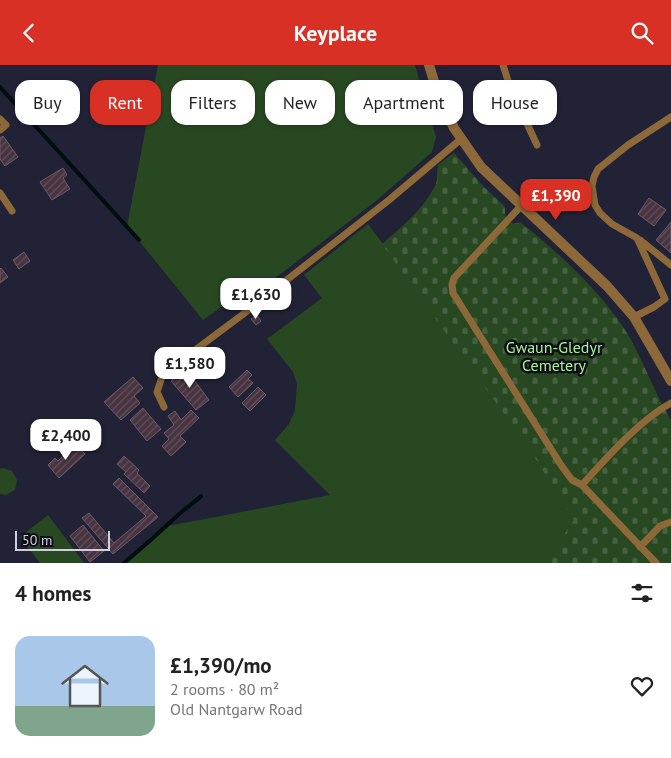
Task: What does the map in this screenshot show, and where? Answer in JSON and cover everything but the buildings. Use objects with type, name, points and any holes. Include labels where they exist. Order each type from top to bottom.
[{"type":"street","points":[[429,65],[442,103],[461,139],[481,167],[521,207],[600,279],[634,317],[671,381]]},
{"type":"lane","points":[[503,65],[510,87],[537,145]]},
{"type":"lane","points":[[671,117],[628,145],[598,169],[594,177],[593,197],[600,213],[612,224],[637,238],[671,265]]},
{"type":"lane","points":[[0,119],[6,125],[0,130]]},
{"type":"lane","points":[[164,407],[157,392],[163,374],[382,206],[461,139]]},
{"type":"lane","points":[[0,193],[12,211]]},
{"type":"lane","points":[[521,207],[454,278],[452,284],[453,293],[551,451],[572,479],[582,485],[656,563]]},
{"type":"lane","points":[[634,317],[668,300],[637,238]]},
{"type":"lane","points":[[582,485],[654,413],[671,403]]},
{"type":"lane","points":[[640,547],[660,526],[671,522]]},
{"type":"green space","points":[[158,65],[415,65],[419,80],[345,80],[345,125],[432,125],[436,137],[432,152],[376,201],[262,288],[243,292],[203,320],[127,226],[146,125],[161,125],[161,80],[155,80]]},
{"type":"green space","points":[[454,153],[481,184],[505,207],[504,215],[585,500],[565,563],[124,563],[168,526],[330,495],[275,440],[289,424],[295,410],[297,384],[293,372],[267,339],[322,298],[304,275],[368,224],[383,244],[413,217],[426,201],[436,184],[438,165]]},
{"type":"green space","name":"Gwaun-Gledyr Cemetery","points":[[454,153],[481,184],[505,207],[505,215],[513,224],[520,222],[535,234],[595,291],[620,322],[630,338],[671,420],[671,563],[547,563],[550,555],[574,520],[530,450],[382,244],[412,217],[426,201],[436,184],[438,165]]},
{"type":"green space","points":[[0,469],[12,471],[17,480],[15,490],[6,495],[0,494]]},
{"type":"green space","points":[[48,515],[84,563],[40,563],[20,537]]},
{"type":"waterway","points":[[0,87],[139,240]]},
{"type":"waterway","points":[[124,563],[201,496]]}]
